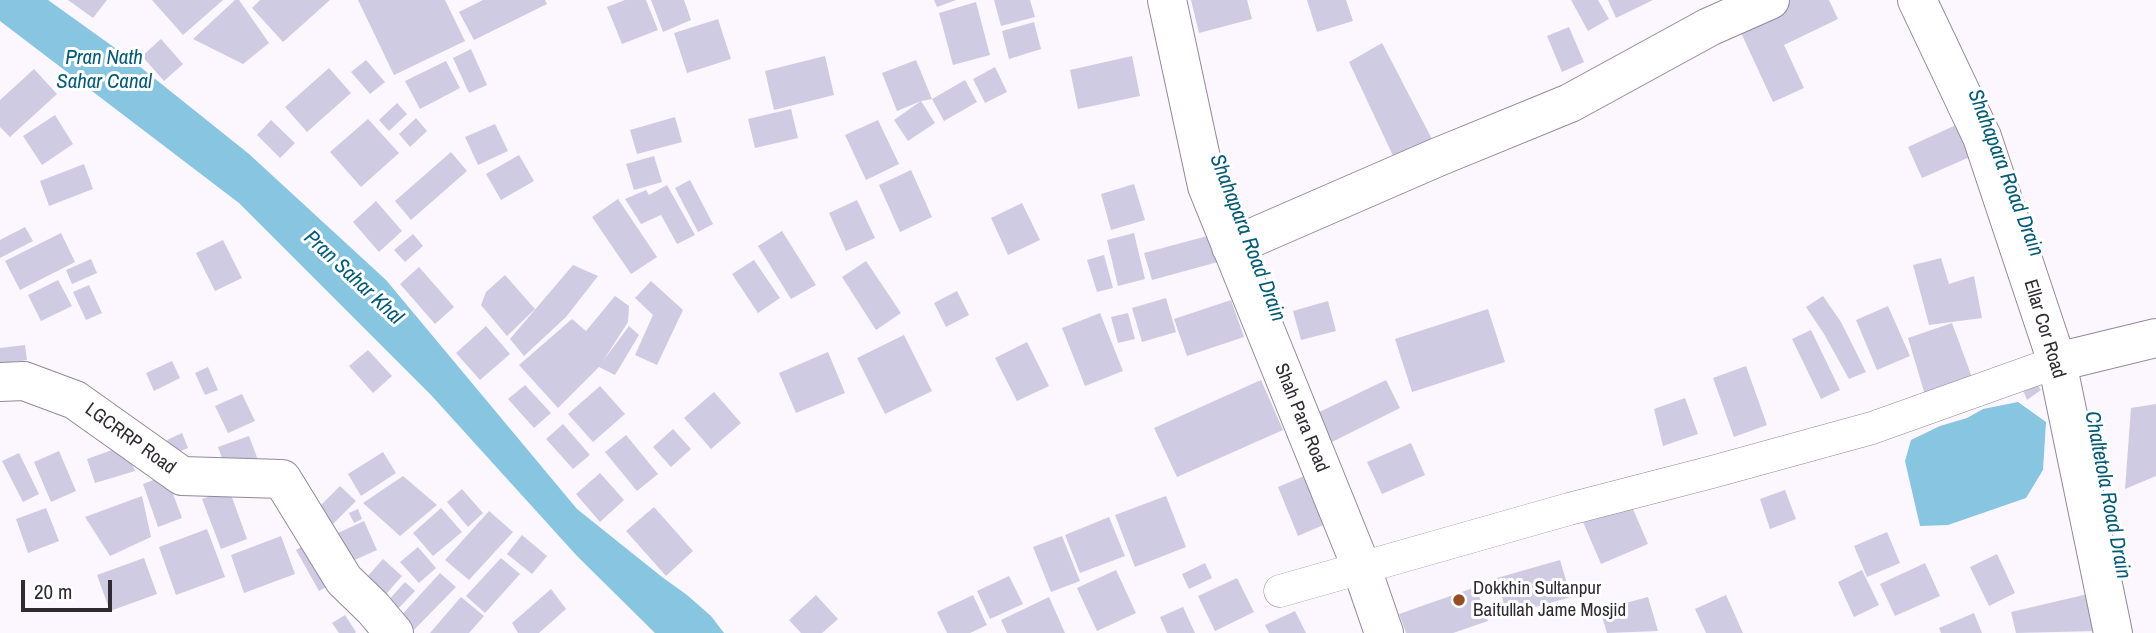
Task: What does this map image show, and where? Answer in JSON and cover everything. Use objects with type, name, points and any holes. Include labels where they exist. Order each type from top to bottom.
[{"type":"street","name":"Shah Para Road","points":[[1167,0],[1207,186],[1362,569],[1384,633]]},
{"type":"street","points":[[1231,247],[1570,103],[1709,27],[1770,0]]},
{"type":"street","name":"Ellar Cor Road","points":[[1917,0],[1982,137],[2057,362],[2113,633]]},
{"type":"street","points":[[1280,591],[1569,509],[1872,428],[2057,362],[2156,338]]},
{"type":"street","name":"LGCRRP Road","points":[[0,382],[24,381],[75,400],[182,476],[282,479],[344,580],[394,633]]},
{"type":"water","name":"Pran Nath Sahar Canal","points":[[0,0],[48,0],[129,58],[249,154],[386,280],[577,509],[687,595],[711,616],[724,633],[655,633],[577,556],[431,395],[239,203],[0,21]]},
{"type":"water","points":[[2018,402],[2046,422],[2043,470],[2026,498],[1948,525],[1920,526],[1905,461],[1911,440],[1983,409]]},
{"type":"building","points":[[68,0],[107,0],[93,18]]},
{"type":"building","points":[[152,0],[223,0],[183,35]]},
{"type":"building","points":[[235,0],[239,0],[269,43],[243,64],[193,39]]},
{"type":"building","points":[[260,0],[330,0],[283,42],[252,8]]},
{"type":"building","points":[[358,0],[445,0],[465,41],[394,75]]},
{"type":"building","points":[[483,0],[545,0],[547,4],[474,40],[459,12]]},
{"type":"building","points":[[625,0],[646,0],[658,30],[622,44],[607,7]]},
{"type":"building","points":[[651,0],[684,0],[691,20],[663,32]]},
{"type":"building","points":[[934,0],[956,0],[937,7]]},
{"type":"building","points":[[994,0],[1030,0],[1035,17],[1001,26]]},
{"type":"building","points":[[1191,0],[1247,0],[1252,19],[1199,33]]},
{"type":"building","points":[[1307,0],[1346,0],[1353,21],[1317,32]]},
{"type":"building","points":[[1571,0],[1598,0],[1609,19],[1588,31]]},
{"type":"building","points":[[1608,0],[1653,0],[1616,18]]},
{"type":"building","points":[[1782,0],[1829,0],[1838,19],[1784,45],[1804,88],[1773,102],[1736,22]]},
{"type":"building","points":[[976,2],[990,55],[953,65],[939,13]]},
{"type":"building","points":[[718,19],[731,59],[687,73],[674,33]]},
{"type":"building","points":[[1034,22],[1041,49],[1009,59],[1002,31]]},
{"type":"building","points":[[1569,27],[1584,62],[1562,72],[1547,36]]},
{"type":"building","points":[[161,39],[183,64],[164,81],[142,56]]},
{"type":"building","points":[[1382,43],[1433,141],[1395,160],[1349,62]]},
{"type":"building","points":[[471,49],[487,85],[469,93],[453,58]]},
{"type":"building","points":[[825,56],[834,95],[774,110],[765,71]]},
{"type":"building","points":[[1132,56],[1140,96],[1078,109],[1070,70]]},
{"type":"building","points":[[366,60],[385,82],[370,94],[351,72]]},
{"type":"building","points":[[916,60],[932,99],[897,111],[882,73]]},
{"type":"building","points":[[446,61],[460,88],[420,109],[405,81]]},
{"type":"building","points":[[995,67],[1007,92],[985,103],[973,79]]},
{"type":"building","points":[[329,68],[351,93],[307,132],[285,107]]},
{"type":"building","points":[[34,69],[57,94],[10,137],[0,127],[0,100]]},
{"type":"building","points":[[965,80],[977,102],[944,121],[932,99]]},
{"type":"building","points":[[921,101],[935,123],[908,141],[894,120]]},
{"type":"building","points":[[397,103],[407,114],[389,131],[379,120]]},
{"type":"building","points":[[791,109],[798,138],[755,148],[748,119]]},
{"type":"building","points":[[55,115],[73,144],[42,165],[23,136]]},
{"type":"building","points":[[675,117],[682,142],[637,154],[630,130]]},
{"type":"building","points":[[416,118],[427,131],[410,147],[399,134]]},
{"type":"building","points":[[368,119],[399,153],[361,187],[330,152]]},
{"type":"building","points":[[271,120],[295,143],[280,158],[257,135]]},
{"type":"building","points":[[878,120],[899,164],[866,180],[845,135]]},
{"type":"building","points":[[495,124],[508,151],[478,165],[465,137]]},
{"type":"building","points":[[1958,124],[1972,156],[1922,178],[1908,147]]},
{"type":"building","points":[[451,152],[467,171],[411,220],[395,201]]},
{"type":"building","points":[[519,155],[534,181],[501,200],[486,174]]},
{"type":"building","points":[[654,156],[662,182],[634,190],[626,164]]},
{"type":"building","points":[[84,164],[93,189],[49,206],[40,181]]},
{"type":"building","points":[[911,170],[932,217],[900,232],[879,185]]},
{"type":"building","points":[[690,180],[713,224],[698,232],[675,188]]},
{"type":"building","points":[[1134,184],[1145,220],[1111,230],[1101,194]]},
{"type":"building","points":[[667,185],[695,235],[677,244],[661,215],[641,224],[625,199],[646,190],[649,195]]},
{"type":"building","points":[[618,199],[657,257],[631,274],[592,217]]},
{"type":"building","points":[[857,200],[875,238],[846,251],[829,213]]},
{"type":"building","points":[[376,201],[402,231],[379,252],[353,222]]},
{"type":"building","points":[[1022,203],[1040,240],[1008,255],[991,218]]},
{"type":"building","points":[[25,227],[33,241],[0,258],[0,240]]},
{"type":"building","points":[[782,231],[816,285],[791,299],[758,246]]},
{"type":"building","points":[[61,233],[75,262],[20,290],[5,261]]},
{"type":"building","points":[[1134,233],[1145,279],[1118,286],[1107,240]]},
{"type":"building","points":[[413,234],[423,246],[405,262],[394,250]]},
{"type":"building","points":[[1211,235],[1218,262],[1152,280],[1144,253]]},
{"type":"building","points":[[223,240],[242,278],[215,291],[196,253]]},
{"type":"building","points":[[1104,255],[1113,288],[1097,292],[1087,260]]},
{"type":"building","points":[[1941,258],[1949,284],[1974,276],[1982,318],[1929,325],[1913,265]]},
{"type":"building","points":[[91,259],[97,273],[72,284],[66,270]]},
{"type":"building","points":[[754,260],[780,298],[758,313],[732,274]]},
{"type":"building","points":[[866,261],[901,313],[876,330],[842,277]]},
{"type":"building","points":[[573,265],[598,276],[566,317],[524,356],[510,339]]},
{"type":"building","points":[[419,267],[454,307],[435,324],[400,284]]},
{"type":"building","points":[[505,275],[535,309],[507,336],[481,305],[486,292]]},
{"type":"building","points":[[58,280],[72,306],[41,321],[28,295]]},
{"type":"building","points":[[651,281],[683,310],[657,365],[635,355],[653,315],[635,298]]},
{"type":"building","points":[[89,285],[102,313],[86,320],[73,292]]},
{"type":"building","points":[[957,291],[969,315],[946,327],[934,303]]},
{"type":"building","points":[[615,296],[629,306],[628,322],[603,361],[629,326],[639,335],[615,375],[599,367],[558,408],[519,365],[572,319],[586,331]]},
{"type":"building","points":[[1823,296],[1841,322],[1866,372],[1849,379],[1806,307]]},
{"type":"building","points":[[1166,298],[1176,332],[1142,342],[1132,308]]},
{"type":"building","points":[[1231,300],[1244,337],[1187,356],[1174,319]]},
{"type":"building","points":[[1328,301],[1336,331],[1301,340],[1293,311]]},
{"type":"building","points":[[1888,306],[1910,356],[1877,370],[1856,320]]},
{"type":"building","points":[[1488,309],[1505,362],[1412,392],[1395,339]]},
{"type":"building","points":[[1100,313],[1123,371],[1085,386],[1062,328]]},
{"type":"building","points":[[1128,313],[1135,339],[1118,343],[1111,317]]},
{"type":"building","points":[[1952,323],[1973,380],[1925,395],[1908,338]]},
{"type":"building","points":[[486,326],[510,354],[480,380],[456,353]]},
{"type":"building","points":[[1811,330],[1840,390],[1821,399],[1792,339]]},
{"type":"building","points":[[904,335],[932,391],[885,414],[857,358]]},
{"type":"building","points":[[1027,342],[1049,386],[1017,401],[995,358]]},
{"type":"building","points":[[25,345],[27,360],[0,364],[0,348]]},
{"type":"building","points":[[368,350],[392,376],[373,393],[349,366]]},
{"type":"building","points":[[828,352],[845,393],[796,413],[779,373]]},
{"type":"building","points":[[172,361],[180,378],[154,391],[146,373]]},
{"type":"building","points":[[1746,366],[1767,425],[1734,437],[1713,378]]},
{"type":"building","points":[[208,367],[218,390],[205,395],[195,373]]},
{"type":"building","points":[[2032,377],[2041,390],[2027,400],[2020,383]]},
{"type":"building","points":[[1261,380],[1283,430],[1177,477],[1154,428]]},
{"type":"building","points":[[1386,380],[1400,408],[1324,446],[1309,417]]},
{"type":"building","points":[[525,385],[551,413],[534,428],[508,399]]},
{"type":"building","points":[[600,386],[625,414],[593,442],[568,414]]},
{"type":"building","points":[[714,392],[741,423],[711,449],[684,418]]},
{"type":"building","points":[[242,394],[255,421],[228,433],[215,406]]},
{"type":"building","points":[[1685,398],[1698,434],[1663,446],[1654,409]]},
{"type":"building","points":[[2156,404],[2156,476],[2125,489],[2131,408]]},
{"type":"building","points":[[563,424],[590,455],[573,469],[546,439]]},
{"type":"building","points":[[673,429],[691,449],[671,467],[653,447]]},
{"type":"building","points":[[182,433],[188,448],[173,454],[167,440]]},
{"type":"building","points":[[626,435],[658,474],[637,491],[605,452]]},
{"type":"building","points":[[249,436],[258,460],[227,472],[218,447]]},
{"type":"building","points":[[1411,443],[1425,475],[1382,494],[1367,462]]},
{"type":"building","points":[[126,445],[135,471],[95,483],[87,459]]},
{"type":"building","points":[[59,451],[76,491],[51,502],[34,462]]},
{"type":"building","points":[[383,452],[396,473],[361,496],[348,474]]},
{"type":"building","points":[[19,453],[39,494],[23,502],[2,461]]},
{"type":"building","points":[[600,473],[624,500],[600,522],[576,494]]},
{"type":"building","points":[[1309,474],[1328,523],[1298,536],[1278,487]]},
{"type":"building","points":[[166,475],[182,518],[158,527],[143,484]]},
{"type":"building","points":[[403,476],[437,505],[400,536],[363,503]]},
{"type":"building","points":[[340,486],[356,501],[331,526],[315,511]]},
{"type":"building","points":[[229,489],[247,539],[221,549],[202,499]]},
{"type":"building","points":[[462,489],[483,513],[468,527],[447,502]]},
{"type":"building","points":[[1785,490],[1796,519],[1770,529],[1760,499]]},
{"type":"building","points":[[1627,495],[1648,544],[1601,564],[1580,515]]},
{"type":"building","points":[[142,496],[151,537],[110,556],[85,517]]},
{"type":"building","points":[[1166,496],[1186,547],[1135,567],[1115,515]]},
{"type":"building","points":[[654,507],[693,551],[666,576],[626,531]]},
{"type":"building","points":[[46,508],[59,541],[28,553],[16,519]]},
{"type":"building","points":[[441,508],[462,532],[433,556],[413,533]]},
{"type":"building","points":[[358,509],[362,519],[354,523],[349,513]]},
{"type":"building","points":[[489,511],[513,532],[469,580],[445,560]]},
{"type":"building","points":[[1109,517],[1125,556],[1080,573],[1065,535]]},
{"type":"building","points":[[364,521],[377,550],[339,567],[327,538]]},
{"type":"building","points":[[207,529],[225,577],[176,595],[159,547]]},
{"type":"building","points":[[1887,532],[1900,563],[1867,577],[1854,546]]},
{"type":"building","points":[[522,535],[547,556],[532,574],[507,554]]},
{"type":"building","points":[[281,536],[295,574],[244,593],[231,555]]},
{"type":"building","points":[[1062,536],[1080,581],[1051,592],[1033,547]]},
{"type":"building","points":[[313,540],[336,582],[319,591],[296,550]]},
{"type":"building","points":[[418,547],[436,568],[419,583],[400,562]]},
{"type":"building","points":[[1997,554],[2015,593],[1989,606],[1970,567]]},
{"type":"building","points":[[144,558],[157,594],[110,611],[97,575]]},
{"type":"building","points":[[501,558],[520,574],[485,613],[466,596]]},
{"type":"building","points":[[383,559],[402,576],[378,603],[358,587]]},
{"type":"building","points":[[1560,560],[1571,597],[1507,615],[1497,578]]},
{"type":"building","points":[[1205,563],[1212,578],[1189,589],[1182,574]]},
{"type":"building","points":[[1925,563],[1940,596],[1895,616],[1880,584]]},
{"type":"building","points":[[1116,570],[1136,613],[1097,631],[1077,588]]},
{"type":"building","points":[[1862,570],[1879,605],[1854,617],[1838,582]]},
{"type":"building","points":[[440,573],[456,587],[411,633],[397,620]]},
{"type":"building","points":[[1009,576],[1023,604],[990,619],[977,591]]},
{"type":"building","points":[[1237,578],[1254,612],[1215,631],[1198,596]]},
{"type":"building","points":[[405,582],[415,591],[394,613],[384,605]]},
{"type":"building","name":"Dokkhin Sultanpur Baitullah Jame Mosjid","points":[[1476,587],[1488,621],[1453,633],[1406,633],[1399,614]]},
{"type":"building","points":[[551,589],[566,609],[539,633],[518,633],[512,623]]},
{"type":"building","points":[[2088,594],[2097,631],[2016,633],[2011,612]]},
{"type":"building","points":[[816,595],[838,619],[822,633],[801,633],[789,620]]},
{"type":"building","points":[[973,595],[987,625],[970,633],[947,633],[937,612]]},
{"type":"building","points":[[1726,595],[1743,633],[1706,633],[1695,609]]},
{"type":"building","points":[[461,597],[484,616],[469,633],[430,633]]},
{"type":"building","points":[[1049,597],[1065,633],[1007,633],[1001,620]]},
{"type":"building","points":[[1648,597],[1658,631],[1607,633],[1600,610]]},
{"type":"building","points":[[1183,607],[1195,633],[1167,633],[1160,617]]},
{"type":"building","points":[[1295,611],[1306,633],[1269,633],[1265,625]]},
{"type":"building","points":[[1974,613],[1982,633],[1941,633],[1939,628]]},
{"type":"building","points":[[345,615],[355,633],[339,633],[332,623]]},
{"type":"place","name":"Dokkhin Sultanpur Baitullah Jame Mosjid","points":[[1459,600]]},
{"type":"water label","name":"Shahapara Road Drain","points":[[2005,173]]},
{"type":"water label","name":"Shahapara Road Drain","points":[[1247,238]]},
{"type":"water label","name":"Pran Sahar Khal","points":[[353,278]]},
{"type":"water label","name":"Chaltetola Road Drain","points":[[2107,495]]}]
